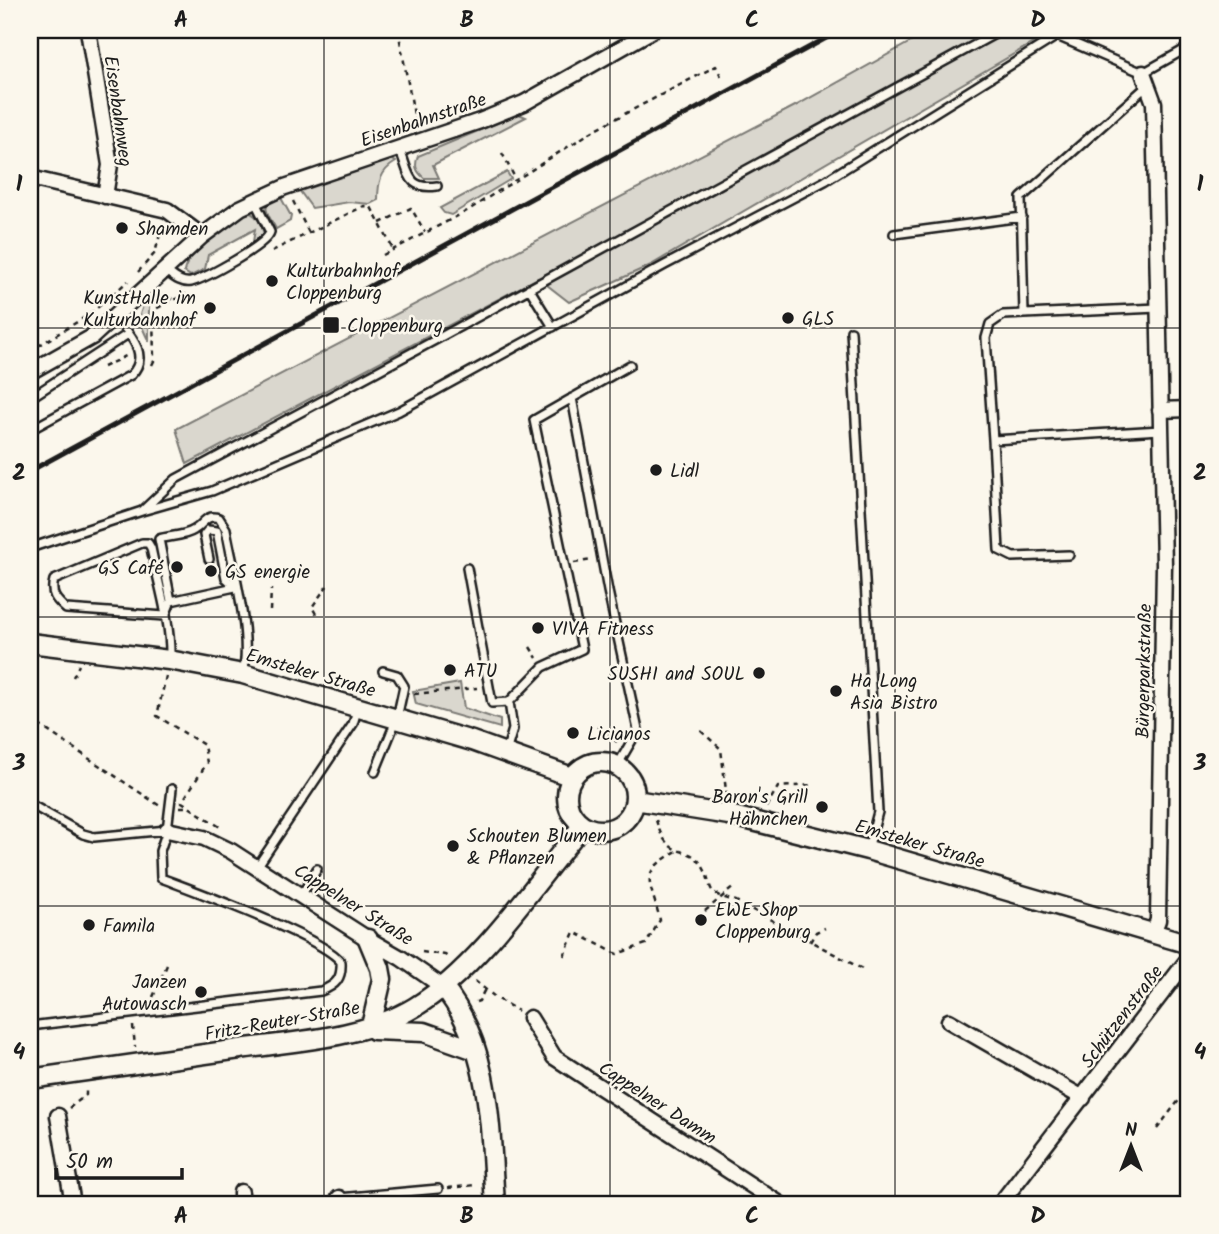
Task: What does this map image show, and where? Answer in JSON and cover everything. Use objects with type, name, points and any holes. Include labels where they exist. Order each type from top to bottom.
[{"type":"street","name":"Eisenbahnweg","points":[[88,30],[110,165],[105,196]]},
{"type":"street","name":"Eisenbahnstraße","points":[[30,372],[92,337],[202,236],[254,200],[350,163],[420,142],[524,103],[653,30]]},
{"type":"street","name":"Bürgerparkstraße","points":[[1145,80],[1154,103],[1164,579],[1158,920],[1153,933]]},
{"type":"street","points":[[30,178],[167,210],[202,236]]},
{"type":"street","points":[[1160,410],[1189,410]]},
{"type":"street","name":"Emsteker Straße","points":[[30,643],[169,660],[243,674],[506,752],[572,777]]},
{"type":"street","points":[[598,762],[617,766],[632,780],[635,800],[628,816],[614,827],[596,829],[583,825],[575,818],[567,798],[572,777],[588,764],[598,762]]},
{"type":"street","name":"Emsteker Straße","points":[[635,800],[729,815],[868,850],[1189,944]]},
{"type":"street","name":"Fritz-Reuter-Straße","points":[[30,1079],[312,1039],[363,1028],[416,1007],[443,987],[490,939],[583,825]]},
{"type":"street","name":"Cappelner Straße","points":[[167,830],[218,844],[443,987],[462,1015],[475,1050],[487,1107],[495,1204]]},
{"type":"street","points":[[368,939],[382,979],[363,1028],[424,1031],[475,1050]]},
{"type":"street","name":"Schützenstraße","points":[[1000,1204],[1189,958]]},
{"type":"street","name":"Cappelner Damm","points":[[530,1018],[554,1057],[780,1204]]},
{"type":"street","name":"Schützenstraße","points":[[948,1021],[1083,1098]]},
{"type":"street","points":[[58,1116],[73,1204]]},
{"type":"lane","points":[[142,511],[176,478],[1002,30]]},
{"type":"lane","points":[[30,548],[212,491],[399,411],[825,181],[1055,33],[1145,80]]},
{"type":"lane","points":[[1024,314],[1021,198],[1145,80],[1189,47]]},
{"type":"lane","points":[[399,148],[414,183],[421,187],[437,186]]},
{"type":"lane","points":[[166,271],[181,281],[191,282],[268,239],[270,232],[254,200]]},
{"type":"lane","points":[[894,234],[1022,217]]},
{"type":"lane","points":[[529,288],[553,327]]},
{"type":"lane","points":[[1069,555],[1013,557],[999,550],[986,338],[990,324],[1003,315],[1158,307]]},
{"type":"lane","points":[[30,430],[131,375],[136,369],[139,349],[116,317]]},
{"type":"lane","points":[[850,331],[878,812],[868,850]]},
{"type":"lane","points":[[30,398],[128,334]]},
{"type":"lane","points":[[467,568],[492,703],[509,702],[542,667],[582,649],[534,420],[630,365]]},
{"type":"lane","points":[[572,398],[638,730],[617,766]]},
{"type":"lane","points":[[993,440],[1161,430]]},
{"type":"lane","points":[[165,616],[172,601],[159,539],[195,530],[205,518],[213,516],[223,522],[236,587],[247,659],[243,674]]},
{"type":"lane","points":[[209,559],[204,536],[205,531],[212,529],[217,531],[226,578],[236,587]]},
{"type":"lane","points":[[165,616],[66,609],[56,600],[51,590],[54,580],[142,543],[148,543],[165,616],[170,645],[169,660]]},
{"type":"lane","points":[[214,582],[222,590]]},
{"type":"lane","points":[[172,601],[236,587]]},
{"type":"lane","points":[[375,772],[397,718],[403,692],[401,679],[383,671]]},
{"type":"lane","points":[[506,752],[513,729],[509,702]]},
{"type":"lane","points":[[257,868],[353,724],[358,707]]},
{"type":"lane","points":[[30,1026],[321,991],[338,981],[342,974],[341,962],[330,950],[242,910],[161,878],[160,851],[167,830],[172,789]]},
{"type":"lane","name":"Cappelner Straße","points":[[30,804],[83,834],[94,837],[167,830]]},
{"type":"lane","points":[[301,897],[317,869]]},
{"type":"lane","points":[[340,1201],[438,1189]]},
{"type":"path","points":[[398,30],[420,142]]},
{"type":"path","points":[[383,255],[467,211],[596,129],[716,66],[721,76]]},
{"type":"path","points":[[502,153],[516,180]]},
{"type":"path","points":[[285,187],[309,233]]},
{"type":"path","points":[[272,251],[364,206],[371,207],[393,249]]},
{"type":"path","points":[[380,223],[411,208],[425,233]]},
{"type":"path","points":[[30,351],[90,314],[135,275],[155,253],[167,210]]},
{"type":"path","points":[[149,370],[154,361],[153,310],[193,291]]},
{"type":"path","points":[[154,293],[174,300]]},
{"type":"path","points":[[564,565],[602,558]]},
{"type":"path","points":[[316,614],[312,607],[327,586]]},
{"type":"path","points":[[270,611],[271,589]]},
{"type":"path","points":[[169,660],[157,716],[204,745],[207,763],[182,802],[190,807]]},
{"type":"path","points":[[73,677],[79,665]]},
{"type":"path","points":[[403,692],[416,694],[489,687]]},
{"type":"path","points":[[30,719],[157,806]]},
{"type":"path","points":[[598,726],[607,736],[628,748]]},
{"type":"path","points":[[701,731],[721,749],[729,815]]},
{"type":"path","points":[[756,822],[778,787],[813,785]]},
{"type":"path","points":[[657,803],[656,818],[665,844],[701,863],[709,887],[720,897],[736,901],[862,970]]},
{"type":"path","points":[[564,956],[574,932],[617,954],[646,944],[660,919],[649,875],[652,867],[677,851]]},
{"type":"path","points":[[705,911],[735,886]]},
{"type":"path","points":[[810,942],[816,932],[825,928]]},
{"type":"path","points":[[153,997],[167,965]]},
{"type":"path","points":[[478,983],[495,997],[530,1018]]},
{"type":"path","points":[[133,1014],[136,1064]]},
{"type":"path","points":[[58,1116],[86,1095],[85,1071]]},
{"type":"path","points":[[1157,1129],[1189,1087]]},
{"type":"path","points":[[438,1189],[493,1184]]},
{"type":"shaded area","points":[[932,30],[1055,30],[651,265],[569,302],[538,278],[187,464],[176,429],[797,105]]},
{"type":"shaded area","points":[[519,114],[526,117],[433,165],[439,178],[424,178],[418,171],[418,156]]},
{"type":"shaded area","points":[[391,159],[396,162],[383,173],[379,183],[378,200],[370,204],[349,202],[312,208],[299,190]]},
{"type":"shaded area","points":[[507,172],[511,179],[451,215],[440,208]]},
{"type":"shaded area","points":[[280,196],[291,216],[290,221],[276,229],[266,210],[273,199]]},
{"type":"shaded area","points":[[251,213],[258,219],[264,234],[253,242],[255,229],[208,255],[205,269],[191,276],[184,272],[192,257],[209,240],[244,214]]},
{"type":"shaded area","points":[[149,297],[149,342],[140,315]]},
{"type":"shaded area","points":[[460,683],[464,708],[500,720],[500,728],[416,704],[413,691]]},
{"type":"railway","points":[[30,471],[841,30]]},
{"type":"place","name":"Shamden","points":[[122,228]]},
{"type":"place","name":"Kulturbahnhof Cloppenburg","points":[[272,281]]},
{"type":"place","name":"KunstHalle im Kulturbahnhof","points":[[210,308]]},
{"type":"place","name":"GLS","points":[[788,318]]},
{"type":"place","name":"Cloppenburg","points":[[331,325]]},
{"type":"place","name":"Lidl","points":[[656,470]]},
{"type":"place","name":"GS Café","points":[[177,567]]},
{"type":"place","name":"GS energie","points":[[211,571]]},
{"type":"place","name":"VIVA Fitness","points":[[538,628]]},
{"type":"place","name":"ATU","points":[[450,670]]},
{"type":"place","name":"SUSHI and SOUL","points":[[759,673]]},
{"type":"place","name":"Ha Long Asia Bistro","points":[[836,691]]},
{"type":"place","name":"Licianos","points":[[573,733]]},
{"type":"place","name":"Baron's Grill Hähnchen","points":[[822,807]]},
{"type":"place","name":"Schouten Blumen & Pflanzen","points":[[453,846]]},
{"type":"place","name":"EWE Shop Cloppenburg","points":[[701,920]]},
{"type":"place","name":"Famila","points":[[89,925]]},
{"type":"place","name":"Janzen Autowasch","points":[[201,992]]}]
